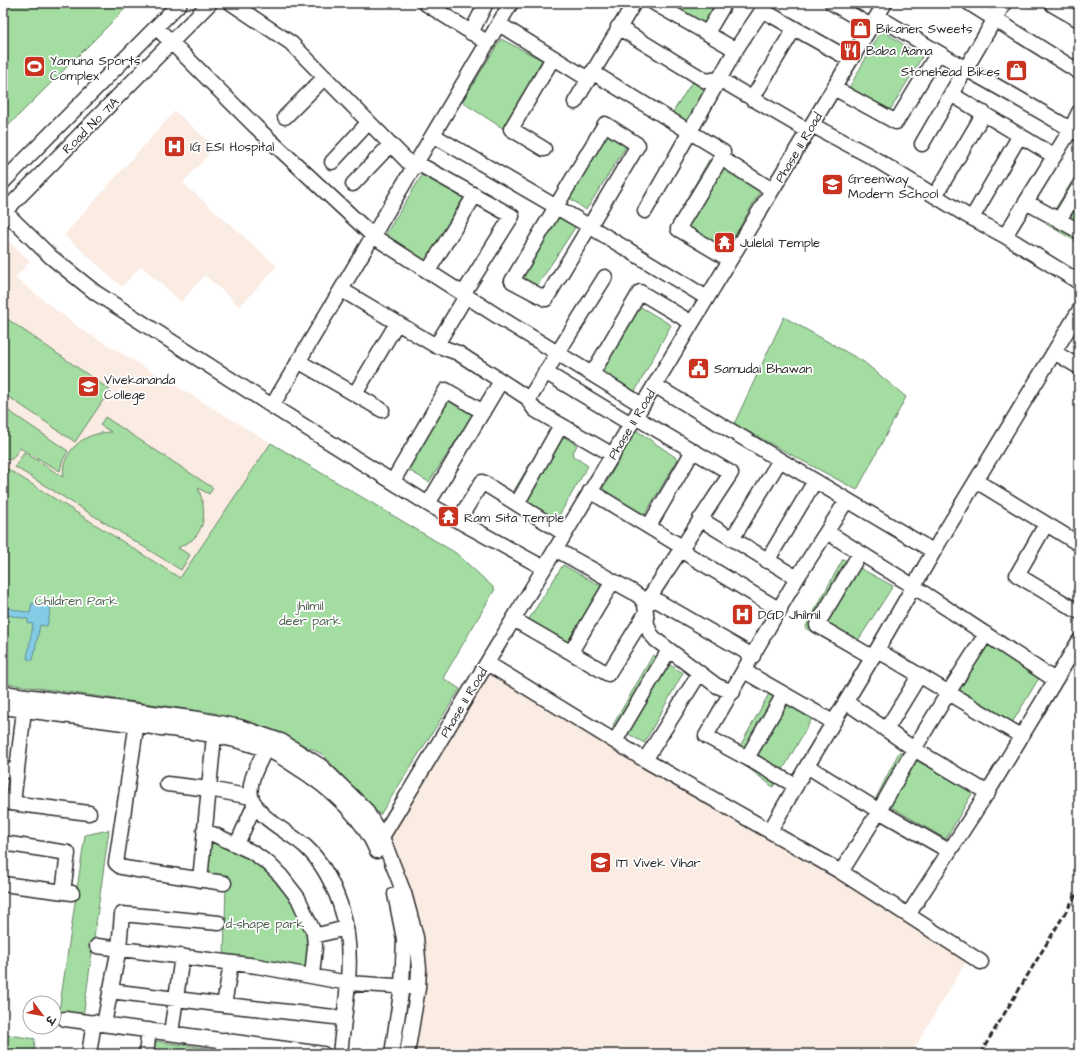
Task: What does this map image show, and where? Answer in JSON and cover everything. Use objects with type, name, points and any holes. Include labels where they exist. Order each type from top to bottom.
[{"type":"street","name":"Road No 71A","points":[[3,182],[180,3]]},
{"type":"street","name":"Road No 71A","points":[[3,212],[210,3]]},
{"type":"street","points":[[231,3],[291,43],[391,144],[415,166],[474,195],[512,216],[436,345]]},
{"type":"street","points":[[425,3],[488,43]]},
{"type":"street","points":[[472,33],[486,3]]},
{"type":"street","points":[[272,406],[511,3]]},
{"type":"street","points":[[654,3],[675,8],[707,33],[736,50]]},
{"type":"street","points":[[707,33],[725,3]]},
{"type":"street","points":[[832,3],[874,21],[938,53],[1075,132]]},
{"type":"street","name":"Phase II Road","points":[[378,840],[613,455],[885,3]]},
{"type":"street","points":[[969,3],[1079,72]]},
{"type":"street","points":[[922,144],[1004,3]]},
{"type":"street","points":[[1055,3],[1054,5],[1079,20]]},
{"type":"street","points":[[575,102],[618,27],[629,4]]},
{"type":"street","points":[[645,211],[762,6],[794,29],[851,60]]},
{"type":"street","points":[[499,24],[553,58],[590,76],[691,132],[723,152],[721,158],[678,229],[730,260]]},
{"type":"street","points":[[156,27],[256,127],[373,236],[642,405]]},
{"type":"street","points":[[618,27],[706,81],[719,79],[752,99],[870,156],[1079,282]]},
{"type":"street","points":[[752,99],[794,29]]},
{"type":"street","points":[[834,88],[896,122],[938,53]]},
{"type":"street","points":[[544,149],[511,129],[553,58]]},
{"type":"street","points":[[285,117],[325,77]]},
{"type":"street","points":[[951,94],[1054,156]]},
{"type":"street","points":[[1005,236],[1054,156],[1075,132],[1079,112]]},
{"type":"street","points":[[936,196],[984,113]]},
{"type":"street","points":[[332,162],[369,122]]},
{"type":"street","points":[[605,124],[638,145],[546,299],[512,280],[555,207],[605,124]]},
{"type":"street","points":[[433,135],[589,226],[707,298]]},
{"type":"street","points":[[972,218],[1020,135]]},
{"type":"street","points":[[353,184],[391,144]]},
{"type":"street","points":[[721,158],[772,190]]},
{"type":"street","points":[[1059,220],[1079,187]]},
{"type":"street","points":[[428,271],[474,195]]},
{"type":"street","points":[[1026,202],[1079,232]]},
{"type":"street","points":[[3,212],[51,257],[96,293],[428,504],[544,568]]},
{"type":"street","points":[[529,399],[605,277]]},
{"type":"street","points":[[342,290],[436,345],[458,353],[529,399],[530,403],[536,410],[613,455]]},
{"type":"street","points":[[592,374],[640,292],[692,323]]},
{"type":"street","points":[[770,831],[833,722],[875,654],[933,551],[1079,311]]},
{"type":"street","points":[[355,394],[397,323]]},
{"type":"street","points":[[1054,352],[1079,367]]},
{"type":"street","points":[[298,361],[382,410]]},
{"type":"street","points":[[513,620],[608,674],[682,547],[731,473],[693,451],[633,421],[545,372]]},
{"type":"street","points":[[428,504],[501,381]]},
{"type":"street","points":[[654,385],[933,551]]},
{"type":"street","points":[[393,482],[446,390],[483,412]]},
{"type":"street","points":[[517,504],[561,424]]},
{"type":"street","points":[[648,526],[693,451]]},
{"type":"street","points":[[732,539],[780,460]]},
{"type":"street","points":[[768,561],[815,481]]},
{"type":"street","points":[[976,481],[1079,544]]},
{"type":"street","points":[[458,521],[482,482],[565,534]]},
{"type":"street","points":[[590,491],[682,547],[682,551],[780,610]]},
{"type":"street","points":[[796,786],[706,736],[733,692],[797,578],[847,500]]},
{"type":"street","points":[[700,519],[797,578]]},
{"type":"street","points":[[1046,524],[1017,575],[1079,612]]},
{"type":"street","points":[[827,532],[913,586],[1055,680]]},
{"type":"street","points":[[555,549],[640,597],[646,608],[647,624],[650,633],[656,640],[699,674],[717,686],[733,692]]},
{"type":"street","points":[[860,553],[817,625],[919,676],[1021,736]]},
{"type":"street","points":[[571,652],[613,581]]},
{"type":"street","points":[[646,608],[656,600],[753,656]]},
{"type":"street","points":[[841,872],[879,811],[948,693],[986,634]]},
{"type":"street","points":[[908,915],[988,793],[1079,641]]},
{"type":"street","points":[[615,741],[669,650]]},
{"type":"street","points":[[487,663],[645,760],[841,872],[981,962]]},
{"type":"street","points":[[744,671],[833,722]]},
{"type":"street","points":[[645,760],[699,674]]},
{"type":"street","points":[[886,730],[919,676]]},
{"type":"street","points":[[3,694],[25,703],[137,725],[236,740],[274,753],[313,777],[335,795],[378,840],[396,895],[404,939],[402,986],[392,1054]]},
{"type":"street","points":[[747,758],[784,694]]},
{"type":"street","points":[[846,702],[914,749],[988,793]]},
{"type":"street","points":[[25,703],[10,770],[8,802],[89,813]]},
{"type":"street","points":[[3,707],[25,703],[139,711],[198,718],[240,727],[281,741],[322,767],[365,810],[404,893],[416,937],[418,969],[418,988],[407,1054]]},
{"type":"street","points":[[139,711],[116,863],[121,867],[131,869],[224,883]]},
{"type":"street","points":[[200,880],[214,736]]},
{"type":"street","points":[[265,750],[250,786],[253,800],[259,811],[306,847],[316,858],[340,903],[348,937],[348,983],[340,1054]]},
{"type":"street","points":[[807,766],[879,811],[949,851]]},
{"type":"street","points":[[167,784],[209,789],[253,800]]},
{"type":"street","points":[[237,844],[253,800]]},
{"type":"street","points":[[204,830],[237,844],[258,856],[281,876],[298,898],[314,936],[315,947],[312,976]]},
{"type":"street","points":[[3,843],[68,853],[68,892],[3,884]]},
{"type":"street","points":[[89,1054],[110,991],[119,948],[122,914],[218,923]]},
{"type":"street","points":[[314,936],[346,928]]},
{"type":"street","points":[[97,946],[257,966],[348,983],[418,988]]},
{"type":"street","points":[[172,1033],[182,956]]},
{"type":"street","points":[[224,1005],[231,963]]},
{"type":"street","points":[[110,991],[343,1018]]},
{"type":"street","points":[[65,1019],[225,1040],[259,1050],[323,1054]]},
{"type":"street","points":[[146,1054],[149,1030]]},
{"type":"street","points":[[223,1054],[225,1040]]},
{"type":"shaded area","points":[[175,111],[215,147],[183,183],[277,266],[240,307],[205,275],[181,302],[141,266],[122,287],[64,235]]},
{"type":"shaded area","name":"Vivekananda College","points":[[3,236],[30,261],[15,278],[81,329],[271,443],[181,578],[3,466]]},
{"type":"shaded area","name":"ITI Vivek Vihar","points":[[494,669],[967,960],[911,1054],[408,1054],[419,970],[382,837]]},
{"type":"green space","name":"Yamuna Sports Complex","points":[[3,3],[131,3],[3,131]]},
{"type":"green space","points":[[681,3],[721,3],[705,30],[676,12]]},
{"type":"green space","points":[[882,30],[922,57],[886,117],[846,93]]},
{"type":"green space","points":[[501,39],[542,60],[504,129],[462,102]]},
{"type":"green space","points":[[692,82],[711,93],[692,127],[671,115]]},
{"type":"green space","points":[[596,127],[627,145],[586,210],[559,190]]},
{"type":"green space","points":[[709,160],[762,188],[720,262],[670,228]]},
{"type":"green space","points":[[1079,170],[1079,243],[1046,224]]},
{"type":"green space","points":[[422,175],[464,197],[422,268],[381,242]]},
{"type":"green space","points":[[551,208],[576,226],[530,297],[503,282]]},
{"type":"green space","points":[[629,300],[671,325],[632,397],[589,369]]},
{"type":"green space","points":[[3,316],[110,390],[75,442],[3,393]]},
{"type":"green space","points":[[784,317],[864,362],[906,397],[857,490],[734,424]]},
{"type":"green space","points":[[436,394],[473,415],[429,482],[398,464]]},
{"type":"green space","points":[[3,407],[68,451],[62,462],[60,471],[20,448],[12,459],[3,460]]},
{"type":"green space","points":[[105,417],[213,488],[209,494],[198,488],[202,501],[204,515],[203,522],[201,528],[192,540],[178,548],[190,555],[181,570],[15,467],[24,452],[63,477],[64,464],[67,456],[77,444],[82,440],[96,434],[111,432],[100,425]]},
{"type":"green space","points":[[551,429],[577,445],[572,455],[588,466],[554,524],[510,497]]},
{"type":"green space","points":[[636,430],[678,459],[638,526],[597,499]]},
{"type":"green space","name":"jhilmil deer park","points":[[271,443],[456,553],[495,589],[443,678],[460,689],[380,815],[322,754],[287,737],[214,713],[3,683],[3,466],[180,578]]},
{"type":"green space","points":[[843,559],[893,586],[850,653],[805,628]]},
{"type":"green space","points":[[563,565],[601,586],[562,655],[522,630]]},
{"type":"green space","points":[[976,637],[1039,678],[1012,723],[946,683]]},
{"type":"green space","points":[[653,655],[683,673],[644,743],[613,725]]},
{"type":"green space","points":[[771,690],[814,715],[773,787],[734,757]]},
{"type":"green space","points":[[899,752],[974,790],[946,839],[876,798]]},
{"type":"green space","points":[[109,830],[83,1017],[62,1012],[61,995],[85,835]]},
{"type":"green space","name":"d-shape park","points":[[208,836],[269,864],[312,930],[309,969],[224,957],[226,885],[200,880]]},
{"type":"green space","points":[[3,1034],[35,1039],[34,1054],[3,1054]]},
{"type":"green space","points":[[147,1040],[213,1049],[213,1054],[145,1054]]},
{"type":"water","points":[[32,603],[51,607],[47,626],[40,625],[33,660],[27,659],[33,624],[28,623],[28,619],[3,614],[3,607],[30,613]]},
{"type":"railway","points":[[980,1054],[1079,890]]},
{"type":"place","name":"Bikaner Sweets","points":[[860,28]]},
{"type":"place","name":"Baba Aama","points":[[851,50]]},
{"type":"place","name":"Yamuna Sports Complex","points":[[35,67]]},
{"type":"place","name":"Stonehead Bikes","points":[[1016,71]]},
{"type":"place","name":"IG ESI Hospital","points":[[174,146]]},
{"type":"place","name":"Greenway Modern School","points":[[833,185]]},
{"type":"place","name":"Julelal Temple","points":[[724,242]]},
{"type":"place","name":"Samudai Bhawan","points":[[698,368]]},
{"type":"place","name":"Vivekananda College","points":[[89,386]]},
{"type":"place","name":"Ram Sita Temple","points":[[448,517]]},
{"type":"place","name":"DGD Jhilmil","points":[[743,614]]},
{"type":"place","name":"ITI Vivek Vihar","points":[[600,862]]},
{"type":"park label","name":"Children Park","points":[[76,600]]}]
